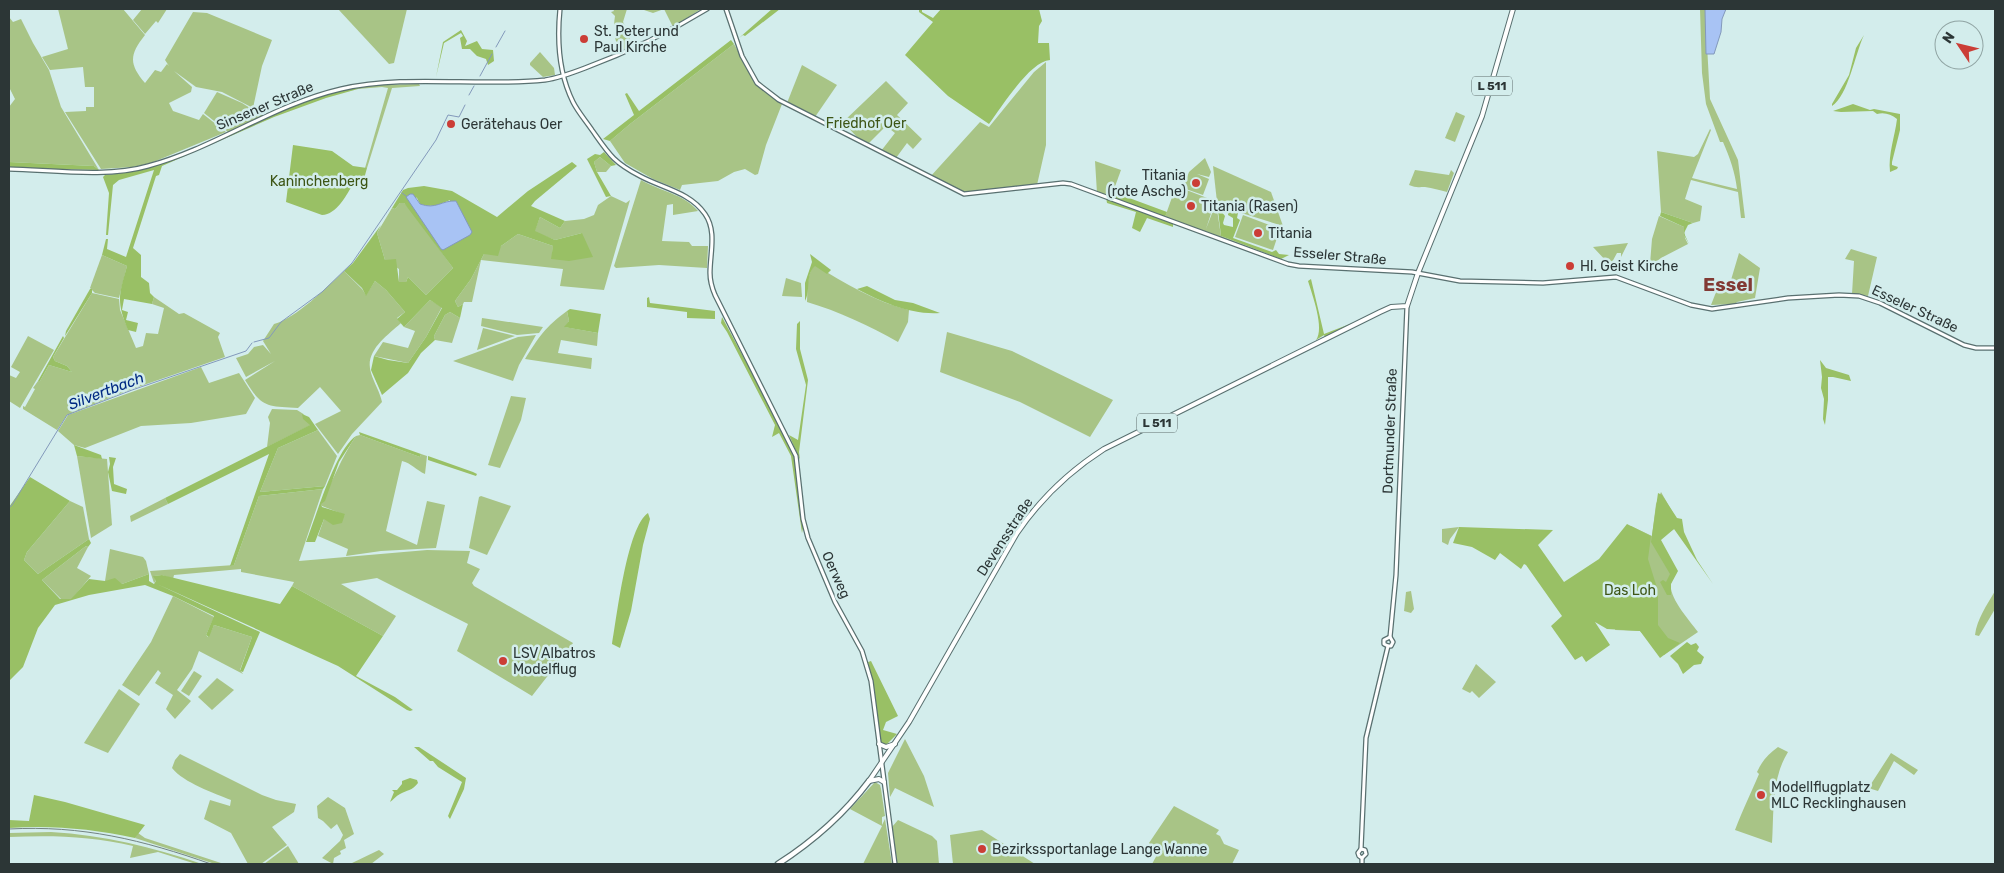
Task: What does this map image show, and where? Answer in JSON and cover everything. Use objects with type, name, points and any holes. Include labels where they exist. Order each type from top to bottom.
[{"type":"highway","name":"L 511","points":[[778,864],[834,819],[869,781]]},
{"type":"main road","name":"Oerweg","points":[[560,9],[558,33],[565,76],[573,103],[614,160],[655,184],[689,198],[704,212],[710,226],[712,236],[711,284],[720,306],[796,456],[802,511],[808,538],[831,594],[857,640],[866,663],[871,681],[895,864]]},
{"type":"main road","name":"Sinsener Straße","points":[[9,169],[101,172],[138,169],[165,161],[300,101],[321,94],[358,86],[404,83],[528,81],[565,76],[666,33],[707,9]]},
{"type":"main road","name":"Esseler Straße","points":[[726,9],[742,56],[757,82],[779,100],[956,192],[968,195],[1071,184],[1288,264],[1418,273],[1460,280],[1543,283],[1618,277],[1680,301],[1712,308],[1788,298],[1839,295],[1859,296],[1880,303],[1967,346],[1982,349],[1995,348]]},
{"type":"main road","name":"Dortmunder Straße","points":[[1362,864],[1362,858],[1366,852],[1361,849],[1366,738],[1388,646],[1393,642],[1390,637],[1396,583],[1404,331],[1407,306],[1434,232],[1482,116],[1513,9]]},
{"type":"main road","name":"Devensstraße","points":[[881,764],[895,744],[1017,533],[1042,499],[1068,474],[1104,449],[1380,312],[1392,307],[1407,306]]},
{"type":"main road","name":"Dortmunder Straße","points":[[1388,646],[1384,644],[1384,640],[1390,637]]},
{"type":"main road","points":[[879,744],[886,747],[895,744]]},
{"type":"main road","name":"L 511","points":[[869,781],[881,764]]},
{"type":"main road","points":[[869,781],[876,779],[884,782]]},
{"type":"green space","points":[[58,9],[123,9],[145,35],[136,48],[133,59],[136,70],[145,83],[155,70],[161,72],[167,64],[169,66],[165,60],[193,12],[207,13],[272,40],[262,66],[253,108],[222,92],[196,87],[174,71],[192,87],[191,92],[169,103],[173,111],[199,120],[203,114],[226,132],[151,163],[133,167],[101,169],[65,112],[86,111],[86,107],[94,107],[94,87],[85,87],[83,67],[50,70],[42,57],[68,49]]},
{"type":"green space","points":[[142,9],[167,9],[158,23],[156,21],[145,34],[133,20]]},
{"type":"green space","points":[[338,9],[407,9],[394,63],[389,64]]},
{"type":"green space","points":[[613,9],[627,9],[623,22],[629,32],[631,46],[620,51],[614,34],[615,16],[611,12],[614,11]]},
{"type":"green space","points":[[641,9],[664,9],[653,13]]},
{"type":"green space","points":[[664,9],[701,9],[673,27]]},
{"type":"green space","points":[[772,9],[780,9],[745,36],[743,35],[739,38]]},
{"type":"green space","points":[[919,9],[922,9],[922,12],[933,18],[941,9],[1039,9],[1042,21],[1039,26],[1038,43],[1049,43],[1050,60],[1042,62],[1025,76],[989,124],[948,96],[905,55],[933,22],[919,12]]},
{"type":"green space","points":[[1700,9],[1705,9],[1710,99],[1738,160],[1745,218],[1741,218],[1738,192],[1691,180],[1685,199],[1702,206],[1700,221],[1693,223],[1661,212],[1657,151],[1694,157],[1698,154],[1710,129],[1692,178],[1737,189],[1730,159],[1723,142],[1720,142],[1706,104],[1702,73]]},
{"type":"green space","points":[[9,17],[13,22],[21,19],[49,70],[61,107],[99,170],[94,166],[9,162],[9,107],[15,99],[9,87]]},
{"type":"green space","points":[[461,30],[467,41],[465,46],[477,41],[482,49],[493,50],[494,61],[488,65],[486,59],[477,56],[470,49],[462,49],[460,38],[463,36],[461,33],[444,43],[436,77],[443,42]]},
{"type":"green space","points":[[1864,35],[1847,84],[1838,101],[1832,106],[1849,75],[1856,48]]},
{"type":"green space","points":[[731,40],[734,44],[610,141],[603,139],[634,115],[625,94],[627,93],[639,111]]},
{"type":"green space","points":[[734,44],[756,83],[782,104],[766,145],[758,174],[755,175],[745,169],[734,172],[718,181],[682,185],[680,190],[653,179],[625,163],[610,141]]},
{"type":"green space","points":[[540,52],[554,68],[555,75],[543,77],[530,65]]},
{"type":"green space","points":[[1046,62],[1046,145],[1037,185],[964,193],[930,177],[980,122],[989,127],[1034,72]]},
{"type":"green space","points":[[802,65],[837,85],[815,117],[787,103]]},
{"type":"green space","name":"Friedhof Oer","points":[[886,81],[908,103],[897,115],[922,139],[913,149],[907,143],[896,158],[881,151],[895,133],[886,126],[868,144],[856,136],[843,122]]},
{"type":"green space","points":[[419,84],[420,86],[392,88],[367,168],[365,168],[388,88],[358,88],[375,85]]},
{"type":"green space","points":[[358,88],[274,117],[162,166],[159,175],[156,176],[133,248],[141,255],[141,277],[149,283],[150,293],[154,297],[152,304],[124,299],[122,310],[128,312],[126,320],[138,323],[136,332],[128,330],[120,305],[122,284],[127,266],[102,255],[106,239],[108,239],[107,249],[126,257],[154,170],[119,180],[113,185],[108,235],[106,235],[109,193],[103,177],[105,175],[138,170],[170,160],[293,106],[325,95]]},
{"type":"green space","points":[[217,92],[242,103],[263,116],[228,132],[204,113]]},
{"type":"green space","points":[[1853,104],[1870,110],[1874,109],[1900,114],[1900,130],[1892,162],[1892,165],[1898,167],[1897,169],[1890,172],[1891,152],[1897,119],[1882,113],[1877,114],[1873,111],[1833,111]]},
{"type":"green space","points":[[1456,112],[1465,116],[1455,142],[1445,138]]},
{"type":"green space","name":"Kaninchenberg","points":[[293,145],[332,151],[353,166],[367,168],[362,186],[352,186],[340,204],[327,214],[322,215],[286,202]]},
{"type":"green space","points":[[604,152],[616,165],[611,166],[600,157],[594,162],[597,172],[611,196],[606,197],[587,159],[595,154],[600,155]]},
{"type":"green space","points":[[600,157],[611,166],[606,172],[597,172],[594,162]]},
{"type":"green space","name":"Titania (rote Asche)","points":[[1205,158],[1211,172],[1209,177],[1197,174],[1209,179],[1203,195],[1183,188],[1189,172]]},
{"type":"green space","points":[[1095,161],[1121,170],[1113,192],[1108,196],[1097,193]]},
{"type":"green space","points":[[9,162],[94,166],[99,170],[9,168]]},
{"type":"green space","points":[[572,162],[577,166],[531,206],[565,221],[560,228],[540,217],[535,231],[555,240],[582,233],[593,257],[569,261],[551,259],[553,246],[518,234],[501,246],[498,256],[484,254],[471,279],[455,301],[458,307],[463,304],[460,318],[450,312],[445,315],[434,336],[435,340],[421,353],[408,373],[382,395],[371,370],[374,356],[408,363],[426,337],[442,308],[430,300],[404,327],[397,319],[405,312],[386,290],[375,281],[366,296],[362,288],[344,271],[353,263],[381,225],[377,233],[385,260],[396,259],[399,282],[406,282],[408,277],[426,295],[453,268],[404,203],[400,203],[395,209],[392,208],[403,190],[424,186],[452,191],[497,217],[528,191]],"holes":[[[410,194],[417,198],[420,204],[428,206],[439,205],[450,200],[441,249]]]},
{"type":"green space","points":[[1213,166],[1271,192],[1283,226],[1219,206]]},
{"type":"green space","points":[[1415,170],[1449,175],[1451,170],[1454,173],[1447,192],[1409,185]]},
{"type":"green space","points":[[641,180],[679,197],[698,211],[673,215],[673,204],[667,205],[662,241],[689,242],[692,246],[708,246],[707,268],[659,265],[616,268],[614,266]]},
{"type":"green space","name":"Titania (Rasen)","points":[[1176,186],[1215,201],[1206,229],[1216,203],[1221,236],[1264,253],[1165,217]]},
{"type":"green space","points":[[1113,192],[1167,212],[1165,217],[1159,215],[1158,217],[1173,223],[1173,227],[1147,218],[1140,232],[1132,228],[1136,212],[1107,203],[1106,197]]},
{"type":"green space","points":[[611,196],[626,203],[630,200],[604,290],[560,286],[563,269],[481,260],[472,302],[464,302],[458,307],[455,301],[471,279],[484,254],[501,246],[518,234],[553,246],[552,259],[582,233],[555,240],[534,232],[540,217],[560,228],[565,221],[584,219],[594,215],[598,205]]},
{"type":"green space","points":[[1217,202],[1225,216],[1224,225],[1233,227],[1233,218],[1228,215],[1228,210],[1238,213],[1237,218],[1240,220],[1233,238],[1272,252],[1276,250],[1279,254],[1289,255],[1281,259],[1221,236]]},
{"type":"green space","points":[[400,203],[404,203],[410,209],[453,268],[426,295],[408,277],[406,282],[399,282],[399,269],[385,260],[377,233],[392,208],[395,209]]},
{"type":"green space","points":[[1661,212],[1693,223],[1688,225],[1684,233],[1684,227],[1660,216]]},
{"type":"green space","name":"Titania","points":[[1243,215],[1280,229],[1273,250],[1235,237]]},
{"type":"green space","points":[[1659,216],[1684,227],[1685,238],[1688,244],[1650,264],[1652,239]]},
{"type":"green space","points":[[1628,243],[1621,257],[1621,253],[1617,253],[1611,264],[1593,247]]},
{"type":"green space","points":[[1851,249],[1877,257],[1868,296],[1852,294],[1854,261],[1845,259]]},
{"type":"green space","points":[[1739,253],[1760,268],[1755,298],[1735,304],[1711,305],[1720,282],[1731,280]]},
{"type":"green space","points":[[810,254],[831,270],[827,274],[815,266],[810,274],[805,301],[805,283],[812,262]]},
{"type":"green space","points":[[102,255],[127,266],[119,298],[95,293],[90,288]]},
{"type":"green space","points":[[815,265],[872,297],[909,310],[908,322],[898,342],[854,319],[807,302],[809,277]]},
{"type":"green space","points":[[344,271],[366,295],[375,281],[386,290],[405,312],[397,318],[401,323],[378,345],[371,358],[371,373],[382,402],[352,434],[338,454],[315,424],[341,411],[320,387],[298,408],[266,404],[256,396],[245,380],[275,361],[246,377],[236,358],[248,354],[254,347],[263,345],[271,354],[263,341],[274,324],[301,309]]},
{"type":"green space","points":[[786,278],[801,283],[802,297],[782,296]]},
{"type":"green space","points":[[1311,279],[1324,334],[1355,322],[1316,340],[1319,328],[1315,302],[1308,281]]},
{"type":"green space","points":[[867,286],[895,300],[913,303],[940,313],[907,310],[876,299],[857,289]]},
{"type":"green space","points":[[90,289],[92,289],[92,293],[65,336],[66,331]]},
{"type":"green space","points":[[92,293],[119,299],[120,310],[136,348],[143,346],[146,333],[158,334],[164,308],[152,304],[154,297],[179,314],[184,313],[220,333],[218,337],[225,357],[132,389],[67,415],[57,430],[23,409],[23,406],[25,407],[35,389],[33,388],[40,381],[49,365],[72,372],[67,366],[55,361],[53,357]]},
{"type":"green space","points":[[649,297],[650,303],[715,311],[715,319],[687,318],[687,312],[647,307],[647,298]]},
{"type":"green space","points":[[430,300],[442,307],[426,337],[408,363],[374,356],[383,342],[408,348],[415,331],[404,327]]},
{"type":"green space","points":[[570,309],[601,314],[598,333],[564,327],[569,321],[567,311]]},
{"type":"green space","points":[[567,311],[569,321],[565,327],[598,333],[597,346],[561,340],[558,353],[592,358],[591,369],[525,359],[543,333]]},
{"type":"green space","points":[[450,312],[460,318],[452,343],[435,340],[434,336],[445,315]]},
{"type":"green space","points":[[722,317],[784,433],[795,459],[802,533],[791,456],[779,433],[772,437],[775,425],[721,323]]},
{"type":"green space","points":[[482,318],[543,327],[539,333],[517,335],[481,326]]},
{"type":"green space","points":[[800,321],[800,349],[808,380],[799,452],[800,460],[789,435],[798,440],[806,385],[796,349],[797,324]]},
{"type":"green space","points":[[483,328],[515,336],[477,350]]},
{"type":"green space","points":[[947,332],[1012,351],[1113,400],[1090,437],[1020,402],[940,372]]},
{"type":"green space","points":[[536,335],[519,365],[513,381],[453,361],[518,337]]},
{"type":"green space","points":[[28,336],[54,350],[20,408],[9,401],[9,375],[16,378],[20,372],[11,367]]},
{"type":"green space","points":[[63,336],[64,338],[53,357],[55,361],[67,366],[72,372],[49,365],[40,381],[38,381]]},
{"type":"green space","points":[[1820,360],[1826,368],[1849,375],[1851,381],[1828,377],[1825,425],[1823,419],[1824,399],[1821,388]]},
{"type":"green space","points":[[201,367],[209,383],[239,373],[255,398],[246,414],[191,423],[141,426],[85,448],[74,445],[58,431],[68,415]]},
{"type":"green space","points":[[511,396],[526,398],[521,420],[500,468],[488,465]]},
{"type":"green space","points":[[272,409],[297,410],[305,415],[303,414],[311,425],[267,447],[270,423],[268,417]]},
{"type":"green space","points":[[302,414],[309,417],[318,430],[278,448],[260,492],[325,486],[323,489],[259,496],[234,565],[230,566],[269,454],[168,504],[165,498],[310,425],[303,419]]},
{"type":"green space","points":[[318,430],[337,456],[325,486],[260,492],[278,448]]},
{"type":"green space","points":[[359,432],[421,454],[420,457],[360,435]]},
{"type":"green space","points":[[360,435],[420,457],[421,454],[427,456],[425,474],[402,461],[386,531],[417,545],[427,501],[445,505],[436,548],[381,551],[346,556],[348,549],[318,536],[324,519],[345,515],[320,504],[341,461],[356,436]]},
{"type":"green space","points":[[356,436],[339,462],[325,501],[321,504],[322,507],[345,514],[342,523],[333,525],[324,519],[315,542],[306,542],[334,469],[348,444]]},
{"type":"green space","points":[[74,445],[101,455],[102,459],[77,456]]},
{"type":"green space","points":[[77,456],[107,459],[112,525],[91,538]]},
{"type":"green space","points":[[428,456],[477,474],[476,476],[428,460]]},
{"type":"green space","points":[[109,457],[116,458],[113,467],[114,484],[127,489],[126,494],[112,491],[108,472]]},
{"type":"green space","points":[[30,477],[70,501],[27,552],[24,560],[38,574],[89,539],[91,543],[42,580],[60,599],[71,599],[89,579],[105,581],[115,578],[122,584],[149,574],[149,581],[154,584],[156,581],[153,576],[162,575],[280,604],[292,586],[383,636],[356,676],[395,697],[413,710],[407,710],[338,666],[157,584],[260,632],[243,672],[240,671],[252,637],[214,625],[209,637],[206,635],[214,616],[145,585],[89,595],[55,605],[38,628],[23,667],[9,681],[9,507]]},
{"type":"green space","points":[[323,489],[299,561],[427,550],[470,551],[467,563],[480,569],[472,583],[474,586],[573,643],[532,696],[457,651],[468,624],[377,578],[341,584],[396,616],[383,636],[292,586],[294,582],[241,572],[241,569],[174,575],[173,579],[162,575],[154,576],[156,581],[154,583],[150,571],[234,565],[259,496]]},
{"type":"green space","name":"Das Loh","points":[[1661,492],[1680,525],[1659,539],[1677,572],[1671,582],[1671,589],[1680,608],[1698,632],[1664,655],[1640,631],[1615,630],[1631,526],[1652,536],[1656,504]]},
{"type":"green space","points":[[1658,493],[1662,495],[1677,518],[1682,519],[1684,532],[1697,560],[1713,584],[1674,529],[1661,540],[1678,571],[1671,584],[1671,595],[1667,595],[1660,582],[1663,580],[1666,582],[1670,574],[1651,542]]},
{"type":"green space","points":[[481,496],[511,506],[487,555],[469,548],[479,497]]},
{"type":"green space","points":[[165,498],[168,504],[131,522],[130,516]]},
{"type":"green space","points":[[70,501],[83,507],[89,539],[38,574],[24,560],[27,552]]},
{"type":"green space","points":[[648,513],[650,519],[643,545],[631,611],[620,648],[612,644],[624,573],[634,535]]},
{"type":"green space","points":[[1627,524],[1651,536],[1648,559],[1658,591],[1658,625],[1668,638],[1680,643],[1660,658],[1640,631],[1607,629],[1595,622],[1610,645],[1586,662],[1582,656],[1575,660],[1551,626],[1562,616],[1526,565],[1524,564],[1521,569],[1500,553],[1495,560],[1472,547],[1453,543],[1459,527],[1553,530],[1538,545],[1564,582],[1599,559]]},
{"type":"green space","points":[[1459,527],[1448,545],[1442,542],[1442,529]]},
{"type":"green space","points":[[86,546],[88,547],[77,568],[91,576],[71,600],[61,599],[42,580]]},
{"type":"green space","points":[[110,549],[143,557],[149,574],[122,584],[105,581]]},
{"type":"green space","points":[[1411,591],[1414,609],[1411,613],[1404,611],[1406,592]]},
{"type":"green space","points":[[1995,591],[1995,609],[1979,636],[1975,635],[1980,618]]},
{"type":"green space","points":[[173,596],[214,617],[206,635],[208,637],[214,625],[252,637],[240,670],[243,674],[199,651],[192,669],[177,690],[191,701],[175,719],[166,709],[173,695],[155,683],[161,673],[158,670],[139,696],[122,685],[151,642]]},
{"type":"green space","points":[[1687,642],[1691,645],[1696,643],[1699,647],[1697,651],[1704,657],[1701,664],[1694,665],[1683,674],[1678,664],[1670,656]]},
{"type":"green space","points":[[871,661],[898,716],[886,722],[883,730],[897,734],[886,745],[882,744],[880,739],[868,662]]},
{"type":"green space","points":[[1476,664],[1496,682],[1479,698],[1472,691],[1470,693],[1462,689]]},
{"type":"green space","points":[[194,671],[202,676],[189,696],[181,691]]},
{"type":"green space","points":[[217,678],[234,690],[212,710],[198,697]]},
{"type":"green space","points":[[119,689],[140,704],[108,753],[84,743]]},
{"type":"green space","points":[[905,739],[924,776],[934,807],[895,788],[890,797],[888,773]]},
{"type":"green space","points":[[414,747],[419,747],[466,778],[464,789],[450,819],[448,816],[462,782],[438,767]]},
{"type":"green space","name":"Modellflugplatz MLC Recklinghausen","points":[[1778,747],[1788,752],[1776,785],[1772,843],[1735,830],[1759,774],[1757,772],[1759,768],[1771,752]]},
{"type":"green space","points":[[1891,753],[1918,770],[1914,775],[1894,761],[1878,791],[1865,787],[1867,783],[1871,784]]},
{"type":"green space","points":[[180,754],[262,795],[296,804],[294,812],[272,827],[287,845],[261,864],[248,864],[231,833],[204,819],[210,800],[230,806],[231,800],[200,787],[177,773],[172,768]]},
{"type":"green space","points":[[410,778],[417,780],[418,783],[414,788],[399,795],[390,802],[394,792],[392,790],[397,790],[402,781]]},
{"type":"green space","points":[[875,782],[880,785],[881,789],[885,816],[882,817],[882,825],[885,819],[892,864],[863,864],[882,826],[850,809]]},
{"type":"green space","points":[[34,795],[145,825],[135,838],[72,828],[9,828],[9,820],[29,821]]},
{"type":"green space","points":[[328,797],[345,808],[354,834],[344,840],[346,848],[340,851],[341,854],[334,858],[333,864],[322,858],[340,841],[343,835],[337,824],[331,829],[318,818],[317,806]]},
{"type":"green space","points":[[1174,806],[1219,830],[1216,834],[1220,836],[1224,844],[1239,850],[1232,864],[1152,864],[1158,853],[1149,843]]},
{"type":"green space","points":[[898,820],[932,836],[937,841],[939,864],[897,864],[892,827]]},
{"type":"green space","name":"Bezirkssportanlage Lange Wanne","points":[[982,830],[1035,864],[953,864],[950,835]]},
{"type":"green space","points":[[51,832],[90,836],[128,843],[202,864],[196,864],[158,852],[130,858],[133,846],[102,840],[56,836],[9,837],[9,833]]},
{"type":"green space","points":[[138,833],[145,838],[224,864],[215,864],[135,838]]},
{"type":"green space","points":[[288,846],[299,864],[264,864]]},
{"type":"green space","points":[[379,850],[384,854],[371,864],[350,864]]},
{"type":"water","points":[[1705,9],[1726,9],[1714,54],[1706,54]]},
{"type":"water","points":[[413,194],[420,204],[426,206],[456,201],[472,232],[443,250],[441,249],[406,197]]},
{"type":"waterway","name":"Silvertbach","points":[[496,47],[505,31]]},
{"type":"waterway","name":"Silvertbach","points":[[480,76],[492,54]]},
{"type":"waterway","name":"Silvertbach","points":[[469,95],[474,86]]},
{"type":"waterway","name":"Silvertbach","points":[[254,342],[269,338],[281,322],[322,292],[352,263],[436,140],[448,115],[459,117],[465,105]]},
{"type":"waterway","name":"Silvertbach","points":[[402,193],[406,196]]},
{"type":"waterway","name":"Silvertbach","points":[[9,508],[67,415],[132,390],[246,351],[252,343]]},
{"type":"railway","points":[[9,829],[62,829],[112,836],[186,855],[211,864]]},
{"type":"place","name":"St. Peter und Paul Kirche","points":[[584,39]]},
{"type":"place","name":"Gerätehaus Oer","points":[[451,124]]},
{"type":"place","name":"Titania (rote Asche)","points":[[1196,183]]},
{"type":"place","name":"Titania (Rasen)","points":[[1191,206]]},
{"type":"place","name":"Titania","points":[[1258,233]]},
{"type":"place","name":"Hl. Geist Kirche","points":[[1570,266]]},
{"type":"place","name":"LSV Albatros Modelflug","points":[[503,661]]},
{"type":"place","name":"Modellflugplatz MLC Recklinghausen","points":[[1761,795]]},
{"type":"place","name":"Bezirkssportanlage Lange Wanne","points":[[982,849]]},
{"type":"district","name":"Essel","points":[[1728,284]]}]
